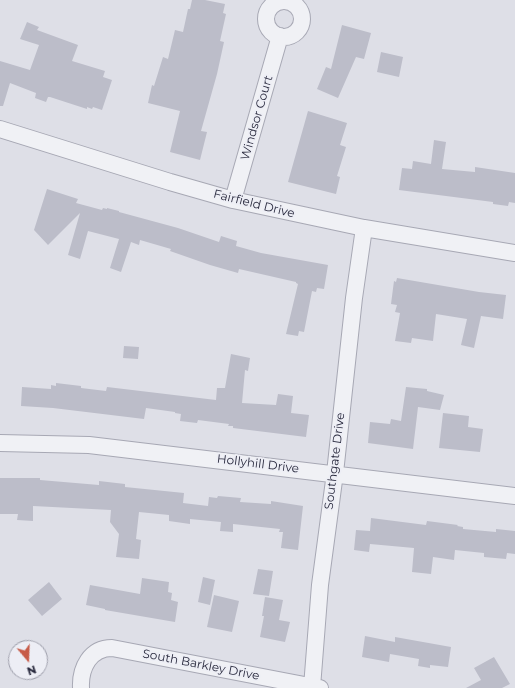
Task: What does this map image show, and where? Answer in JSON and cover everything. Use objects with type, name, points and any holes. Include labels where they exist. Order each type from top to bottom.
[{"type":"street","name":"Windsor Court","points":[[233,200],[280,36]]},
{"type":"street","name":"Fairfield Drive","points":[[0,130],[233,200],[364,228],[515,253]]},
{"type":"street","name":"Southgate Drive","points":[[316,687],[320,584],[354,298],[364,228]]},
{"type":"street","name":"Hollyhill Drive","points":[[0,443],[89,445],[334,473],[515,496]]},
{"type":"street","name":"South Barkley Drive","points":[[81,688],[81,674],[85,664],[91,657],[107,648],[316,687]]},
{"type":"building","points":[[192,0],[205,0],[225,4],[223,13],[226,14],[220,41],[224,42],[217,74],[201,131],[207,132],[200,160],[170,152],[180,111],[148,103],[152,85],[154,86],[163,57],[168,59],[175,30],[183,32],[188,9],[190,9]]},
{"type":"building","points":[[27,22],[39,27],[37,30],[78,45],[72,61],[105,71],[103,77],[112,80],[102,110],[93,107],[92,109],[87,107],[87,109],[50,97],[48,97],[46,102],[35,98],[36,93],[10,83],[3,106],[0,106],[0,61],[30,70],[39,45],[20,39]]},
{"type":"building","points":[[342,25],[371,33],[364,59],[356,57],[338,98],[317,89],[326,67],[331,69]]},
{"type":"building","points":[[381,52],[403,57],[399,77],[377,72]]},
{"type":"building","points":[[308,111],[347,123],[340,145],[346,147],[337,176],[340,177],[336,194],[288,182]]},
{"type":"building","points":[[434,140],[446,142],[442,169],[475,172],[475,167],[515,173],[515,203],[509,202],[508,206],[493,204],[493,202],[399,190],[402,168],[412,169],[413,161],[431,164]]},
{"type":"building","points":[[47,189],[78,199],[76,203],[102,210],[103,208],[107,208],[119,211],[178,228],[219,242],[221,236],[237,241],[236,246],[261,253],[328,265],[324,289],[317,288],[316,292],[312,291],[304,332],[299,331],[298,336],[286,334],[298,284],[296,282],[239,269],[238,273],[170,251],[171,249],[140,240],[139,245],[131,242],[121,272],[110,268],[119,239],[88,231],[80,259],[68,255],[80,213],[48,245],[34,230]]},
{"type":"building","points":[[397,278],[506,295],[503,319],[481,316],[474,348],[461,345],[467,319],[436,314],[433,341],[412,338],[411,343],[395,341],[400,313],[395,312],[397,305],[391,304],[394,281],[396,282]]},
{"type":"building","points":[[124,346],[139,347],[138,359],[123,358]]},
{"type":"building","points":[[231,354],[250,358],[248,371],[245,370],[242,403],[276,405],[278,394],[293,396],[291,413],[309,415],[306,437],[233,428],[233,426],[228,426],[229,424],[198,420],[197,423],[180,421],[181,414],[146,408],[144,419],[53,408],[21,406],[22,387],[51,389],[51,385],[56,386],[56,383],[106,391],[107,387],[216,400],[217,388],[225,388]]},
{"type":"building","points":[[406,387],[427,389],[427,391],[444,395],[440,410],[418,407],[413,449],[368,443],[370,422],[390,424],[391,419],[401,421]]},
{"type":"building","points":[[443,413],[469,416],[468,427],[483,429],[480,452],[439,448]]},
{"type":"building","points":[[0,478],[40,478],[40,480],[99,485],[99,481],[125,484],[125,487],[184,493],[183,503],[208,506],[209,497],[217,498],[218,496],[241,498],[240,502],[271,504],[271,501],[303,506],[298,550],[281,548],[283,532],[279,532],[280,529],[233,524],[233,532],[220,531],[221,522],[190,519],[190,524],[169,521],[169,515],[139,512],[136,539],[141,540],[139,559],[116,557],[119,534],[110,522],[111,510],[33,506],[33,521],[17,520],[18,514],[0,514]]},
{"type":"building","points":[[371,518],[426,525],[427,521],[458,525],[457,526],[463,527],[463,529],[496,532],[496,529],[515,531],[515,554],[507,553],[506,559],[484,557],[484,553],[455,550],[454,560],[433,557],[431,574],[412,572],[414,548],[370,544],[369,552],[354,550],[356,530],[370,531]]},
{"type":"building","points":[[258,569],[273,571],[269,596],[253,594]]},
{"type":"building","points":[[203,577],[215,580],[210,605],[198,602]]},
{"type":"building","points":[[142,578],[169,582],[168,592],[172,593],[171,600],[178,602],[175,622],[105,610],[86,605],[90,585],[140,594]]},
{"type":"building","points":[[49,582],[62,599],[42,616],[28,600]]},
{"type":"building","points":[[214,595],[239,601],[232,632],[207,627]]},
{"type":"building","points":[[265,597],[283,600],[279,620],[290,622],[285,642],[260,637],[264,616],[262,616]]},
{"type":"building","points":[[365,636],[395,642],[395,637],[451,647],[448,667],[430,665],[430,668],[418,666],[419,659],[390,654],[389,662],[362,657]]},
{"type":"building","points":[[494,657],[510,684],[502,688],[466,688],[481,680],[474,668]]}]
